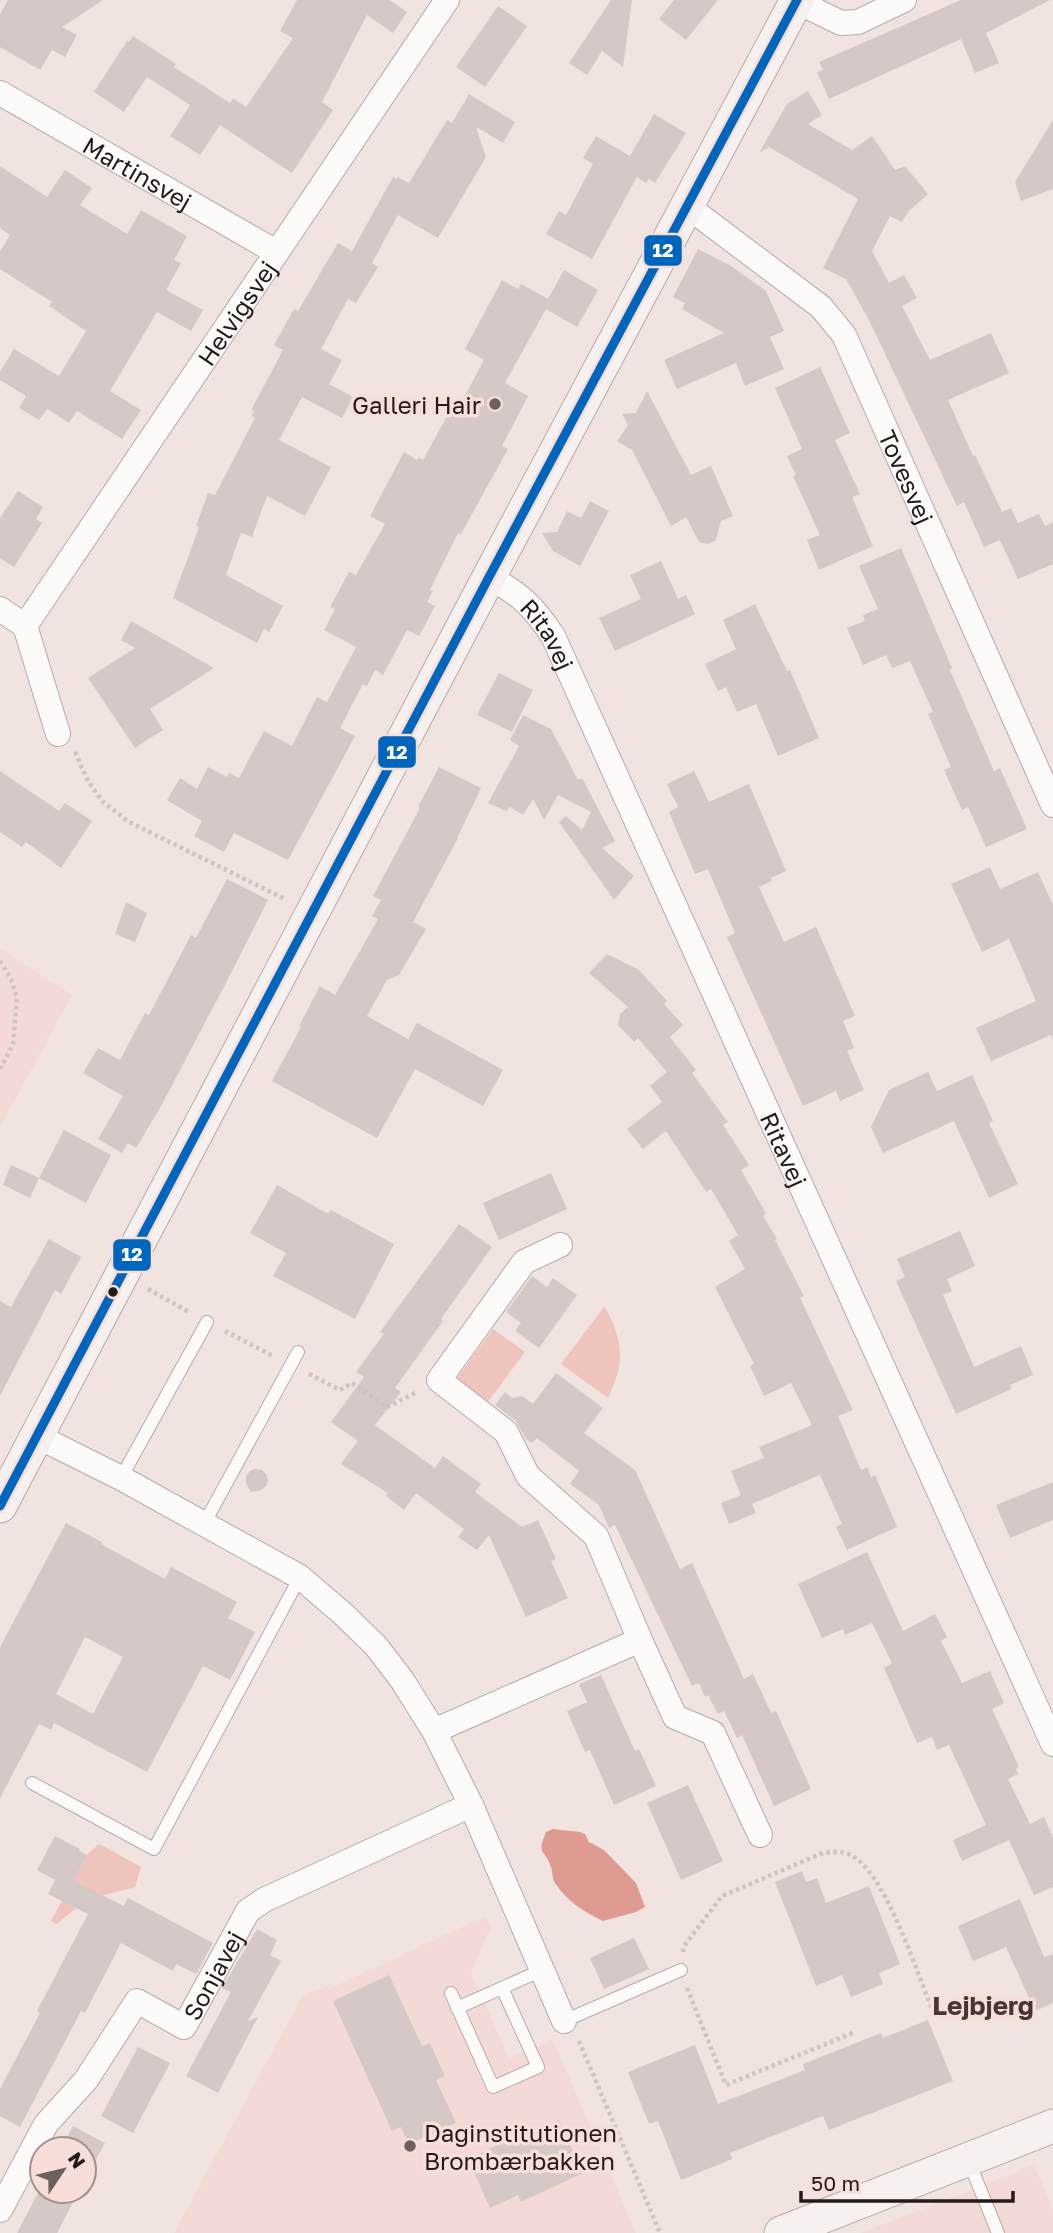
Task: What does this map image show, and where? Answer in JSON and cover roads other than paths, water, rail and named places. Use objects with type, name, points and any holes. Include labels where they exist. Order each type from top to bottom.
[{"type":"street","name":"Helvigsvej","points":[[25,626],[447,0]]},
{"type":"street","points":[[0,1506],[489,577],[797,1],[841,23],[858,22],[904,0]]},
{"type":"street","name":"Martinsvej","points":[[0,93],[276,252]]},
{"type":"street","name":"Tovesvej","points":[[687,206],[821,307],[844,335],[1053,805]]},
{"type":"street","name":"Ritavej","points":[[489,577],[515,591],[530,604],[553,636],[1053,1744]]},
{"type":"street","points":[[0,609],[25,626],[58,734]]},
{"type":"street","points":[[560,1245],[524,1262],[439,1380],[506,1432],[528,1476],[596,1536],[675,1717],[713,1733],[760,1835]]},
{"type":"street","points":[[37,1436],[121,1478],[300,1577],[376,1646],[402,1680],[434,1731],[471,1805],[564,2021]]},
{"type":"street","points":[[434,1731],[640,1640]]},
{"type":"street","name":"Sonjavej","points":[[0,2210],[47,2124],[86,2080],[137,2001],[184,2026],[248,1911],[264,1900],[471,1805]]},
{"type":"street","points":[[781,2233],[1053,2126]]},
{"type":"lane","points":[[121,1478],[207,1322]]},
{"type":"lane","points":[[204,1524],[299,1352]]},
{"type":"lane","points":[[32,1783],[154,1849],[300,1577]]},
{"type":"lane","points":[[457,2008],[542,1970]]},
{"type":"lane","points":[[564,2021],[681,1970]]},
{"type":"lane","points":[[451,1993],[493,2087],[538,2067],[502,1988]]},
{"type":"lane","points":[[968,2159],[998,2233]]},
{"type":"place","name":"Galleri Hair","points":[[495,404]]},
{"type":"place","name":"Daginstitutionen Brombærbakken","points":[[410,2146]]},
{"type":"district","name":"Lejbjerg","points":[[983,2005]]}]
